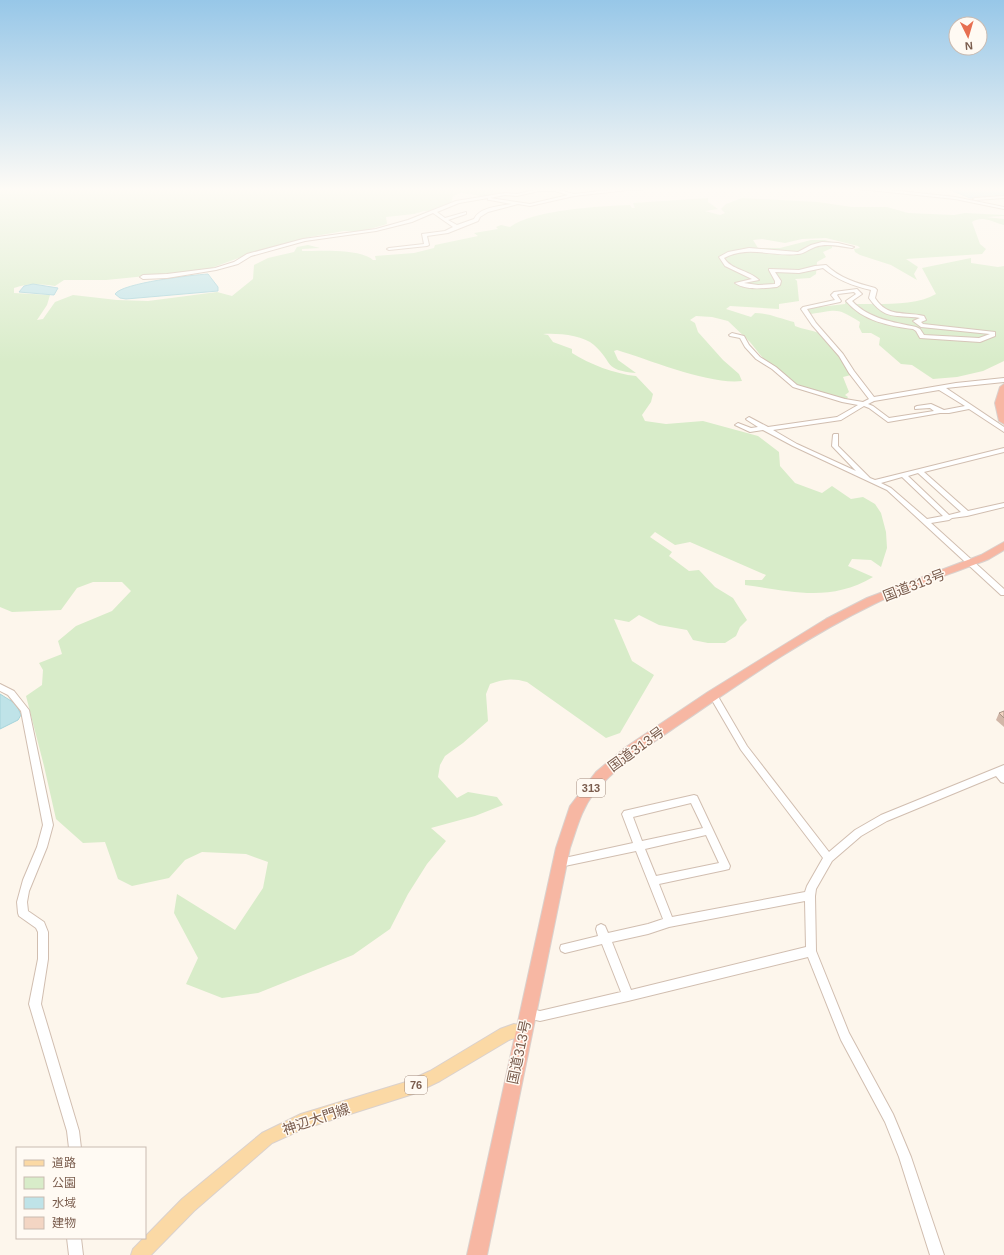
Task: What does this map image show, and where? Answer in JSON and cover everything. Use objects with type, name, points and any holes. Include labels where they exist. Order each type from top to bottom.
[{"type":"highway","points":[[1004,387],[1000,403],[1004,421]]},
{"type":"highway","name":"国道313号","points":[[477,1255],[562,848],[575,810],[600,776],[631,751],[714,695],[802,639],[871,601],[970,563],[1004,545]]},
{"type":"main road","name":"神辺大門線","points":[[139,1255],[188,1205],[267,1138],[301,1122],[408,1089],[435,1076],[505,1034],[514,1031],[523,1032]]},
{"type":"street","points":[[144,277],[167,276],[216,269],[236,263],[249,255],[284,246]]},
{"type":"street","points":[[389,249],[422,246]]},
{"type":"street","points":[[815,246],[805,252],[798,253],[749,251],[727,254],[721,257],[726,264],[752,276],[756,280],[738,283],[744,286],[777,285],[778,281],[771,270],[799,272],[824,266],[830,272],[848,283],[873,289],[872,298],[875,304],[881,310],[891,314],[922,316],[923,320],[916,321],[921,325],[993,333],[993,335],[980,340],[922,337],[918,330],[914,328],[887,323],[854,307],[849,301],[859,294],[855,290],[836,293],[834,295],[838,301],[805,308],[804,309],[814,324],[841,355],[851,372],[872,399]]},
{"type":"street","points":[[838,246],[852,247]]},
{"type":"street","points":[[732,335],[742,337],[747,346],[758,358],[774,368],[795,386],[844,401],[863,404],[871,407],[888,420],[970,407]]},
{"type":"street","points":[[738,425],[750,430],[839,419],[872,399],[1004,380]]},
{"type":"street","points":[[941,388],[1004,430]]},
{"type":"street","points":[[917,408],[930,406],[937,412]]},
{"type":"street","points":[[749,419],[795,445],[889,489],[1004,593]]},
{"type":"street","points":[[836,435],[835,446],[872,480]]},
{"type":"street","points":[[872,480],[920,472],[1004,450]]},
{"type":"street","points":[[920,472],[967,514]]},
{"type":"street","points":[[903,475],[949,518]]},
{"type":"street","points":[[925,522],[1004,506]]},
{"type":"street","points":[[0,687],[10,692],[25,710],[48,825],[47,836],[23,893],[21,903],[23,913],[40,925],[43,932],[43,959],[35,1004],[73,1131],[75,1147]]},
{"type":"street","points":[[714,695],[744,748],[828,858]]},
{"type":"street","points":[[937,1255],[897,1138],[845,1036],[811,950],[810,896],[811,889],[828,858],[858,833],[884,818],[1002,773]]},
{"type":"street","points":[[654,881],[725,866],[694,799],[627,814],[638,846],[654,881],[669,922]]},
{"type":"street","points":[[560,863],[708,831]]},
{"type":"street","points":[[564,948],[602,933],[648,929],[669,922],[810,896]]},
{"type":"street","points":[[602,933],[628,996]]},
{"type":"street","points":[[527,1013],[540,1016],[628,996],[811,950]]},
{"type":"street","points":[[74,1239],[76,1255]]},
{"type":"green space","points":[[0,246],[284,246],[244,256],[206,270],[106,280],[64,280],[55,286],[34,284],[14,288],[14,293],[50,295],[47,305],[37,320],[43,319],[55,302],[73,295],[117,300],[148,301],[217,292],[232,296],[253,279],[254,265],[268,258],[294,252],[297,247],[305,246],[320,248],[302,249],[302,251],[349,252],[367,256],[373,260],[376,260],[375,256],[414,253],[434,248],[435,246],[756,246],[758,248],[780,248],[789,246],[843,246],[848,247],[832,246],[832,248],[823,252],[826,257],[817,262],[816,274],[810,278],[795,279],[797,281],[799,301],[779,304],[779,309],[730,306],[726,309],[751,317],[755,313],[775,316],[794,322],[795,326],[819,333],[823,336],[832,346],[851,375],[843,377],[849,392],[845,395],[848,397],[846,400],[798,385],[762,357],[750,342],[728,321],[712,317],[696,316],[690,320],[695,323],[698,332],[723,360],[739,374],[742,381],[729,381],[697,376],[617,350],[614,351],[618,360],[636,373],[626,372],[613,368],[594,345],[584,339],[563,334],[543,334],[548,335],[553,342],[572,349],[572,353],[594,365],[611,371],[636,376],[653,394],[651,402],[642,415],[645,421],[666,424],[703,421],[758,436],[779,452],[780,466],[795,483],[822,493],[832,486],[851,499],[863,497],[875,504],[881,513],[886,532],[887,548],[881,567],[871,560],[852,559],[848,566],[873,577],[857,585],[825,593],[794,592],[745,585],[745,580],[762,580],[766,575],[690,542],[675,545],[655,532],[650,537],[672,552],[669,556],[689,571],[699,570],[715,587],[733,598],[747,620],[740,627],[736,636],[725,643],[708,643],[693,640],[687,630],[659,625],[639,615],[629,622],[614,619],[632,661],[654,675],[620,733],[606,738],[527,682],[508,680],[490,684],[486,694],[488,721],[463,743],[445,756],[440,765],[438,777],[457,798],[468,792],[497,797],[503,805],[475,816],[431,828],[446,841],[427,864],[408,894],[390,929],[353,955],[258,993],[222,998],[186,984],[198,958],[174,913],[177,894],[235,930],[263,888],[268,862],[246,854],[202,852],[185,860],[169,878],[132,886],[118,879],[105,842],[83,843],[56,819],[26,696],[42,685],[43,670],[39,663],[62,654],[58,641],[76,626],[112,611],[131,591],[122,582],[93,582],[77,588],[61,610],[12,612],[0,607]]},
{"type":"green space","points":[[856,246],[982,246],[986,249],[982,254],[906,259],[918,267],[914,274],[917,280],[891,265],[860,255],[855,252],[854,249],[860,248]]},
{"type":"green space","points":[[971,258],[971,263],[998,267],[1004,266],[1004,361],[983,371],[957,377],[933,379],[912,365],[901,364],[879,345],[880,338],[871,333],[862,333],[859,327],[860,322],[852,317],[837,311],[811,314],[808,310],[811,308],[845,304],[846,300],[852,296],[855,304],[897,304],[928,298],[936,294],[922,268]]},
{"type":"water","points":[[208,274],[218,287],[218,291],[126,299],[120,298],[115,294],[130,286],[143,283]]},
{"type":"water","points":[[33,284],[58,288],[54,295],[19,292],[24,286]]},
{"type":"water","points":[[0,694],[16,704],[21,715],[18,720],[0,729]]},
{"type":"building","points":[[1004,711],[1004,718],[999,713]]}]
